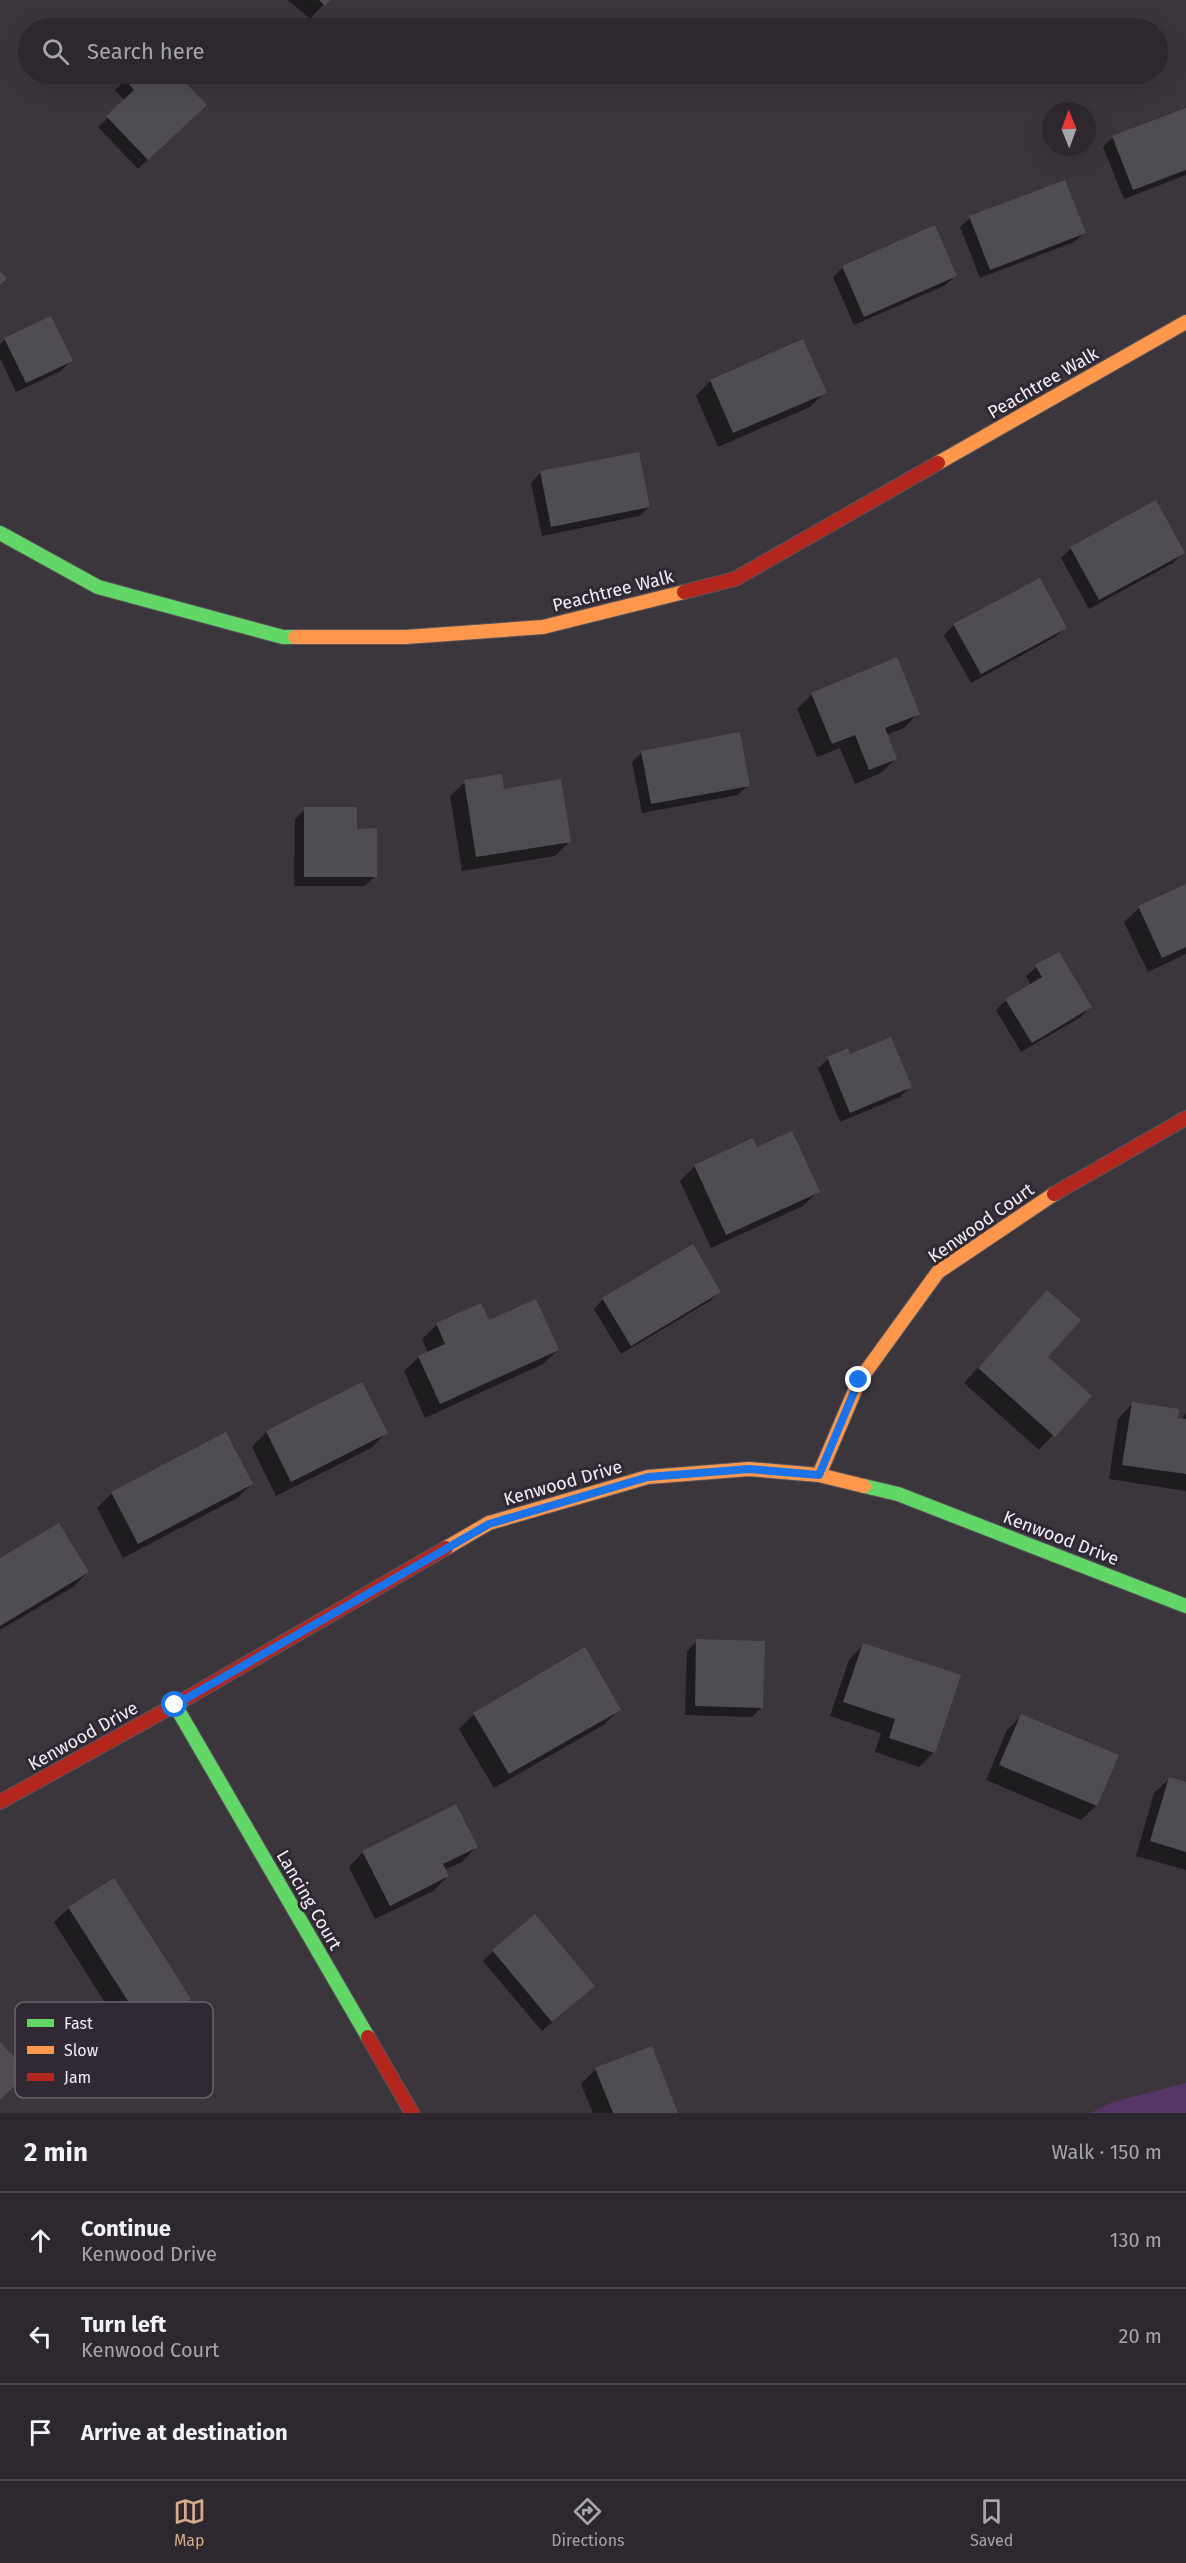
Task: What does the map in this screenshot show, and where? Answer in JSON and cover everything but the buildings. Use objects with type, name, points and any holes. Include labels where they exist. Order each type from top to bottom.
[{"type":"street","name":"Peachtree Walk","points":[[0,533],[98,587],[283,637],[406,637],[543,627],[735,579],[1186,322]]},
{"type":"street","name":"Kenwood Court","points":[[819,1475],[859,1380],[938,1272],[1058,1191],[1186,1118]]},
{"type":"street","name":"Kenwood Drive","points":[[0,1802],[175,1705],[489,1524],[648,1477],[749,1469],[819,1475],[898,1494],[1186,1606]]},
{"type":"street","name":"Lancing Court","points":[[175,1705],[412,2113]]},
{"type":"shaded area","points":[[1186,2083],[1186,2113],[1091,2113],[1113,2102]]},
{"type":"traffic: fast","points":[[0,533],[98,587],[283,637],[295,637]]},
{"type":"traffic: fast","points":[[864,1486],[898,1494],[1186,1606]]},
{"type":"traffic: fast","points":[[175,1705],[368,2037]]},
{"type":"traffic: slow","points":[[938,463],[1186,322]]},
{"type":"traffic: slow","points":[[295,637],[406,637],[543,627],[684,592]]},
{"type":"traffic: slow","points":[[819,1475],[859,1381],[938,1272],[1054,1194]]},
{"type":"traffic: slow","points":[[446,1548],[489,1523],[648,1477],[749,1469],[819,1475],[864,1486]]},
{"type":"traffic: jam","points":[[684,592],[735,579],[938,463]]},
{"type":"traffic: jam","points":[[1054,1194],[1186,1118]]},
{"type":"traffic: jam","points":[[0,1802],[175,1705],[446,1548]]},
{"type":"traffic: jam","points":[[368,2037],[412,2113]]},
{"type":"route","points":[[175,1705],[489,1524],[648,1477],[749,1469],[819,1475],[859,1380]]}]
